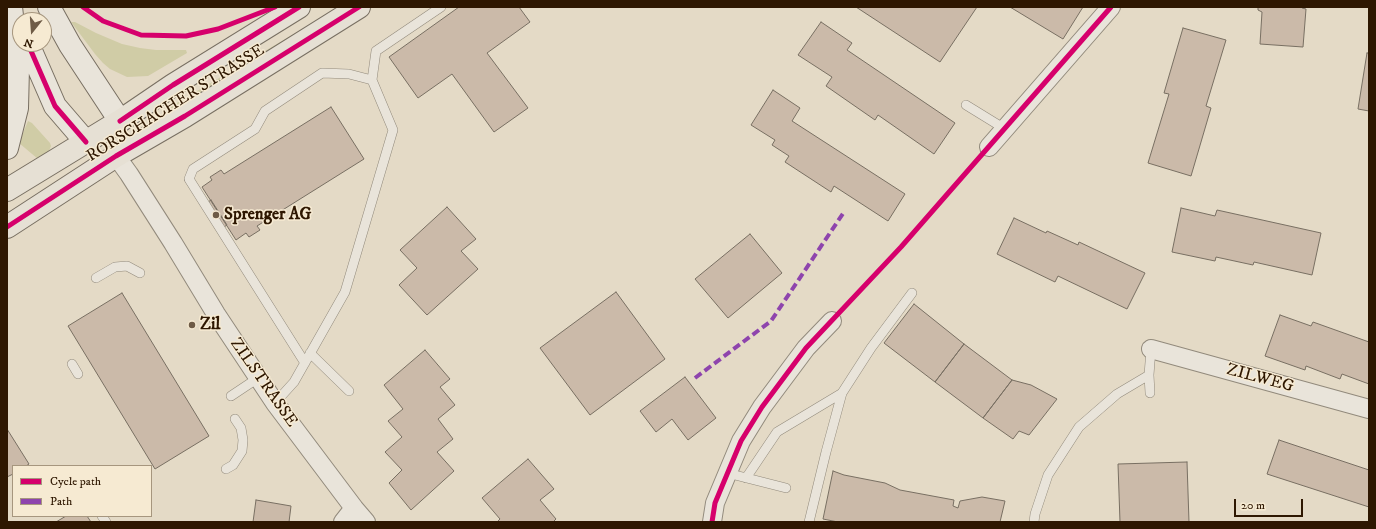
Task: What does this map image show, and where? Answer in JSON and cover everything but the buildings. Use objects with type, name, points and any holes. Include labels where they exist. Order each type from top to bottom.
[{"type":"main road","points":[[7,148],[17,108],[18,68],[12,7]]},
{"type":"main road","points":[[31,52],[55,106],[86,142],[116,156],[120,121],[70,45],[49,7]]},
{"type":"main road","name":"RORSCHACHER STRASSE","points":[[7,190],[120,121],[173,85],[299,7]]},
{"type":"main road","name":"RORSCHACHER STRASSE","points":[[7,227],[116,156],[185,116],[359,7]]},
{"type":"street","points":[[989,146],[1111,7]]},
{"type":"street","name":"ZILSTRASSE","points":[[116,156],[173,243],[216,314],[275,403],[366,522]]},
{"type":"street","points":[[712,522],[715,503],[741,441],[762,407],[806,348],[832,321]]},
{"type":"street","name":"ZILWEG","points":[[1151,349],[1369,409]]},
{"type":"street","points":[[343,522],[354,508]]},
{"type":"lane","points":[[275,403],[294,382],[345,292],[393,130],[372,80],[376,51],[440,7]]},
{"type":"lane","points":[[305,363],[189,179],[193,169],[256,129],[265,111],[322,74],[349,74],[372,80]]},
{"type":"lane","points":[[966,106],[1005,128]]},
{"type":"lane","points":[[96,278],[115,267],[127,266],[140,273]]},
{"type":"lane","points":[[809,522],[842,393],[871,348],[912,293]]},
{"type":"lane","points":[[1150,393],[1149,375],[1151,349]]},
{"type":"lane","points":[[310,353],[349,391]]},
{"type":"lane","points":[[72,364],[78,374]]},
{"type":"lane","points":[[1034,522],[1035,514],[1048,475],[1079,427],[1117,394],[1149,375]]},
{"type":"lane","points":[[231,396],[258,378]]},
{"type":"lane","points":[[746,478],[777,432],[842,393]]},
{"type":"lane","points":[[226,469],[233,465],[242,451],[243,440],[241,428],[235,419]]},
{"type":"lane","points":[[727,473],[786,488]]},
{"type":"shaded area","points":[[71,22],[75,22],[122,44],[156,50],[186,50],[187,53],[148,76],[127,77],[110,69],[103,63]]},
{"type":"shaded area","points":[[309,25],[310,28],[172,113],[168,111],[170,107]]},
{"type":"shaded area","points":[[28,121],[32,123],[51,146],[49,151],[38,159],[19,143]]},
{"type":"marked path","points":[[695,378],[771,321],[844,212]]},
{"type":"cycle path","points":[[83,7],[103,21],[141,35],[186,36],[218,29],[275,7]]},
{"type":"cycle path","points":[[120,121],[173,85],[299,7]]},
{"type":"cycle path","points":[[7,227],[116,156],[185,116],[359,7]]},
{"type":"cycle path","points":[[712,522],[715,503],[741,441],[762,407],[806,348],[901,247],[1111,7]]},
{"type":"cycle path","points":[[31,52],[55,106],[86,142]]},
{"type":"place","name":"Sprenger AG","points":[[216,215]]},
{"type":"place","name":"Zil","points":[[192,325]]}]
